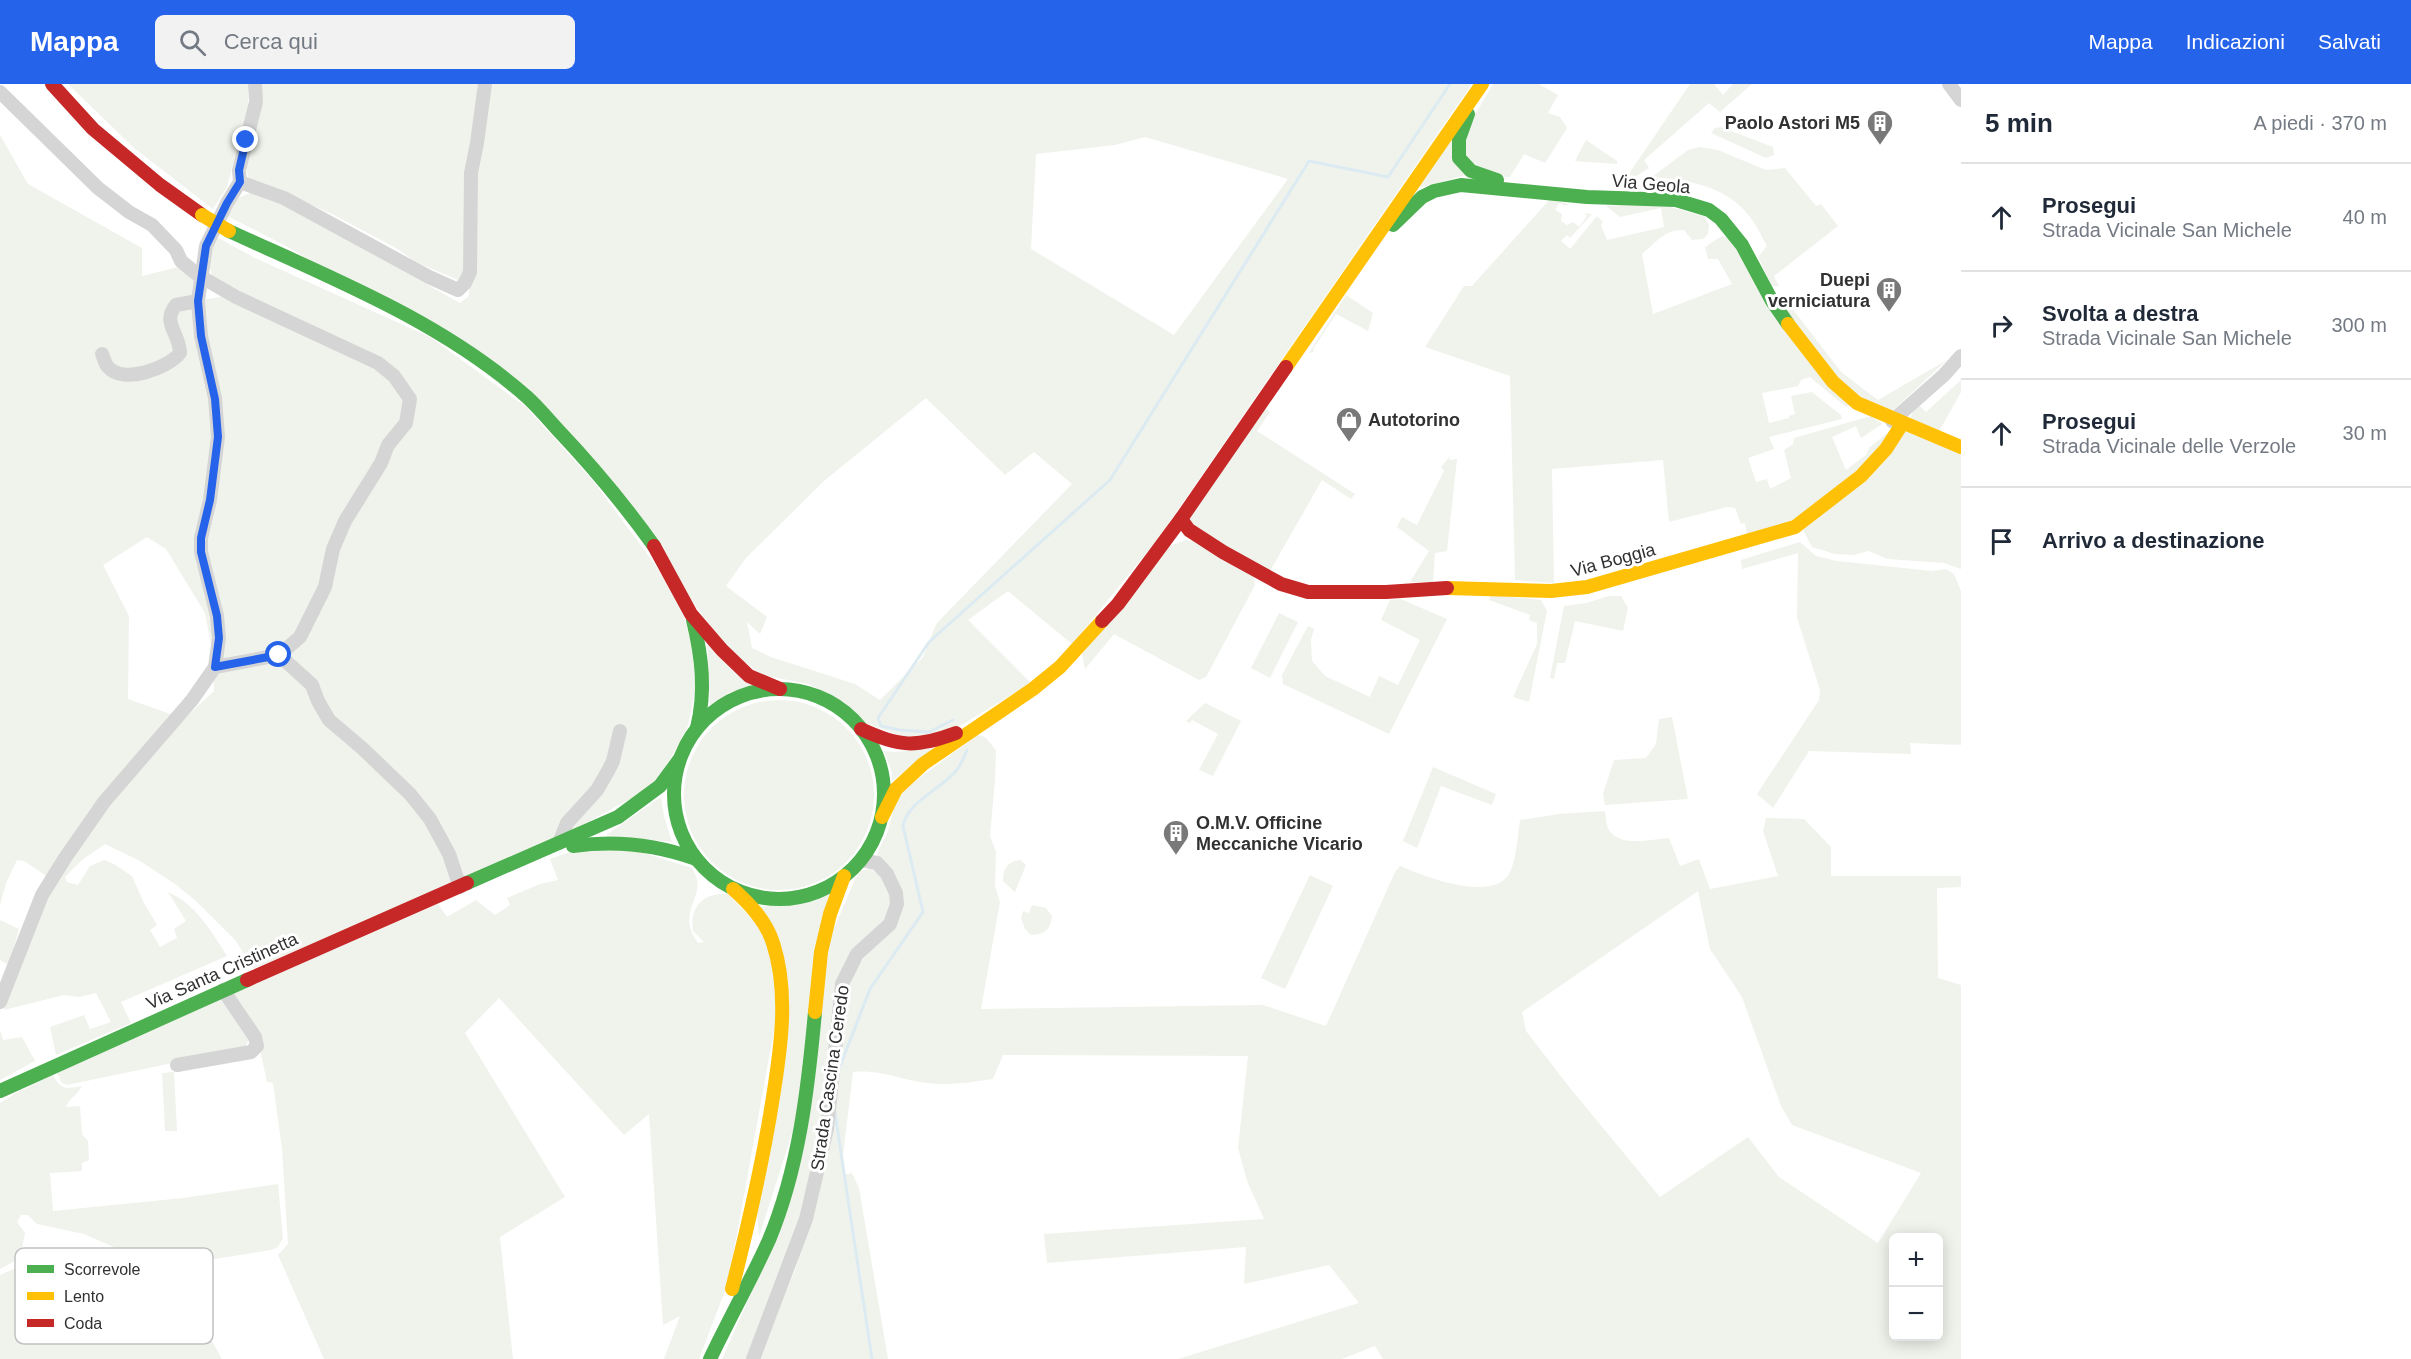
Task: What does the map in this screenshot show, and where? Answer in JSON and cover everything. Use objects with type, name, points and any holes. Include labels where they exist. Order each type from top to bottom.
[{"type":"main road","points":[[52,84],[93,129],[160,185],[201,215],[229,231],[378,300],[423,324],[481,362],[527,397],[600,474],[632,515],[660,554],[692,614],[722,650],[749,676],[780,689]]},
{"type":"main road","points":[[733,889],[756,897],[790,899],[814,893],[844,876],[861,860],[874,839],[896,789],[923,765],[1000,713],[1060,667],[1081,646],[1118,604],[1167,538],[1482,84]]},
{"type":"main road","name":"Via Geola","points":[[1482,84],[1456,142],[1461,162],[1468,171],[1478,176],[1556,193]]},
{"type":"main road","name":"Via Geola","points":[[1352,271],[1407,209],[1434,191],[1461,185],[1587,197],[1676,200],[1709,210],[1721,219],[1742,245],[1772,301],[1811,356],[1833,382],[1857,403],[1897,422],[1961,447]]},
{"type":"main road","name":"Via Boggia","points":[[1180,519],[1189,530],[1223,552],[1281,584],[1308,592],[1386,592],[1462,587],[1551,591],[1587,587],[1795,527],[1861,476],[1886,449],[1897,422]]},
{"type":"main road","name":"Via Boggia","points":[[1167,538],[1190,537],[1223,552]]},
{"type":"main road","points":[[692,614],[702,657],[704,684],[702,709],[697,728],[679,760],[674,782],[675,811],[684,840],[696,859],[712,876],[733,889],[755,909],[772,942],[777,961],[781,999],[781,1029],[767,1137],[754,1202],[720,1335]]},
{"type":"main road","points":[[697,728],[713,712],[732,700],[756,691],[780,689],[802,691],[824,699],[845,712],[874,748],[882,771],[884,795],[882,817]]},
{"type":"main road","points":[[861,729],[893,744],[912,746],[954,734],[1000,713]]},
{"type":"main road","name":"Via Santa Cristinetta","points":[[0,1091],[143,1025],[618,817],[660,786],[679,760]]},
{"type":"main road","name":"Via Santa Cristinetta","points":[[543,851],[599,841],[622,841],[674,850],[696,859]]},
{"type":"main road","points":[[710,1359],[769,1239],[794,1163],[809,1082],[821,952],[830,914],[844,876]]},
{"type":"street","points":[[0,1002],[42,896],[65,858],[104,801],[192,700],[215,667],[219,638],[217,616],[201,552],[201,538],[210,500],[218,437],[215,399],[201,336],[198,301],[206,246],[240,182],[239,170],[256,102],[255,84]]},
{"type":"street","points":[[240,182],[284,198],[429,277],[458,290],[465,283],[470,272],[471,173],[486,84]]},
{"type":"street","points":[[1949,84],[1961,100]]},
{"type":"street","points":[[0,92],[98,188],[129,212],[152,225],[177,250],[181,261],[201,277],[236,297],[378,363],[394,376],[410,399],[406,423],[388,445],[381,463],[345,520],[333,549],[325,587],[300,637],[279,655],[215,667]]},
{"type":"street","points":[[102,354],[107,366],[117,373],[131,375],[162,368],[173,362],[180,353],[180,342],[170,324],[171,311],[176,305],[198,301]]},
{"type":"street","points":[[1897,422],[1961,356]]},
{"type":"street","points":[[279,655],[312,685],[329,720],[410,794],[430,819],[449,854],[460,887]]},
{"type":"street","points":[[559,844],[567,823],[597,790],[608,771],[620,731]]},
{"type":"street","name":"Strada Cascina Ceredo","points":[[753,1359],[806,1219],[827,1129],[842,984],[857,954],[890,924],[897,904],[896,893],[887,873],[877,863],[861,860]]},
{"type":"street","points":[[177,1065],[250,1052],[257,1046],[255,1037],[223,990]]},
{"type":"shaded area","points":[[68,84],[248,84],[248,105],[227,187],[213,209],[134,148]]},
{"type":"shaded area","points":[[257,84],[1472,84],[1157,540],[1072,644],[1008,591],[968,620],[1031,683],[955,729],[914,740],[865,723],[844,702],[808,684],[762,675],[730,651],[529,389],[286,246],[227,216],[238,198],[252,192],[282,203],[460,303],[469,296],[469,286],[416,262],[396,248],[332,214],[248,177],[246,166]],"holes":[[[1145,137],[1288,179],[1174,335],[1031,249],[1036,154],[1115,145]],[[926,398],[1005,475],[1034,452],[1072,484],[936,624],[923,657],[880,700],[855,684],[771,657],[752,648],[747,622],[760,634],[767,617],[726,586],[746,558],[824,481]]]},
{"type":"shaded area","points":[[1493,84],[1539,84],[1558,95],[1548,113],[1560,117],[1567,128],[1545,163],[1524,154],[1510,177],[1501,176],[1483,172],[1474,166],[1464,153],[1467,128]]},
{"type":"shaded area","points":[[1690,84],[1714,84],[1723,95],[1733,84],[1752,84],[1720,112],[1709,103],[1644,160],[1649,168],[1620,187]]},
{"type":"shaded area","points":[[1721,127],[1773,147],[1774,155],[1766,158],[1711,133],[1715,128]]},
{"type":"shaded area","points":[[1453,134],[1466,175],[1418,188]]},
{"type":"shaded area","points":[[0,135],[28,184],[142,248],[142,276],[186,265],[198,275],[196,301],[220,297],[210,268],[210,255],[215,236],[253,257],[430,337],[526,407],[593,481],[654,563],[682,610],[699,672],[688,726],[656,785],[551,842],[253,969],[236,941],[196,901],[140,861],[105,844],[82,860],[65,877],[67,882],[78,885],[90,866],[104,860],[114,864],[132,876],[157,925],[150,930],[160,947],[177,938],[174,929],[186,921],[168,892],[195,911],[227,956],[121,1002],[131,1023],[56,1055],[50,1027],[84,1015],[90,1029],[111,1022],[96,993],[79,997],[64,995],[4,1010],[48,877],[24,861],[17,860],[6,883],[0,905]],"holes":[[[147,537],[166,549],[205,613],[213,655],[214,691],[184,719],[128,699],[129,616],[103,565]]]},
{"type":"shaded area","points":[[1586,140],[1617,161],[1617,164],[1575,161]]},
{"type":"shaded area","points":[[1700,147],[1718,150],[1766,170],[1785,168],[1816,206],[1821,204],[1838,226],[1774,276],[1779,286],[1772,286],[1758,257],[1767,246],[1753,220],[1741,207],[1730,198],[1706,187],[1679,180],[1652,177],[1688,150]]},
{"type":"shaded area","points":[[1550,199],[1568,204],[1567,206],[1559,203],[1555,210],[1562,214],[1561,221],[1567,225],[1573,222],[1579,227],[1587,216],[1584,213],[1592,214],[1570,238],[1567,235],[1561,241],[1570,249],[1597,216],[1603,222],[1601,225],[1607,240],[1664,227],[1661,208],[1620,217],[1606,206],[1658,203],[1705,217],[1709,225],[1708,234],[1703,239],[1692,240],[1684,230],[1671,232],[1642,254],[1653,314],[1732,284],[1718,259],[1708,259],[1705,247],[1722,236],[1730,238],[1849,406],[1846,407],[1810,377],[1801,380],[1798,386],[1762,393],[1769,423],[1789,418],[1795,414],[1791,396],[1812,392],[1841,415],[1842,419],[1769,437],[1774,449],[1748,458],[1756,482],[1767,479],[1770,489],[1791,478],[1784,450],[1793,444],[1794,438],[1871,416],[1882,424],[1861,438],[1856,426],[1832,437],[1846,470],[1866,455],[1869,448],[1888,432],[1879,452],[1794,521],[1747,536],[1745,523],[1741,524],[1735,508],[1727,507],[1669,522],[1663,460],[1552,469],[1554,583],[1515,580],[1510,376],[1425,347],[1464,286],[1472,286]]},
{"type":"shaded area","points":[[1346,295],[1373,313],[1368,331],[1336,314],[1313,349],[1314,352],[1309,353]]},
{"type":"shaded area","points":[[1785,299],[1841,372],[1878,400],[1947,360],[1892,411],[1883,411],[1836,380],[1781,304]]},
{"type":"shaded area","points":[[1961,380],[1961,392],[1938,433],[1910,419],[1914,409],[1920,406],[1926,412]]},
{"type":"shaded area","points":[[1265,409],[1270,412],[1257,431],[1355,494],[1351,499],[1322,480],[1270,571],[1195,530],[1188,517]]},
{"type":"shaded area","points":[[1904,431],[1961,452],[1961,569],[1944,563],[1888,559],[1868,551],[1854,555],[1835,554],[1812,547],[1803,530]]},
{"type":"shaded area","points":[[1451,455],[1449,460],[1457,459],[1447,551],[1435,553],[1433,582],[1410,582],[1429,551],[1397,527],[1402,517],[1417,525],[1444,471],[1441,467]]},
{"type":"shaded area","points":[[1186,540],[1193,541],[1254,577],[1255,585],[1206,677],[1199,680],[1114,634],[1085,669],[1082,654],[1169,546]]},
{"type":"shaded area","points":[[1800,542],[1816,556],[1837,561],[1932,571],[1946,569],[1954,574],[1961,591],[1961,745],[1910,743],[1911,754],[1809,751],[1773,808],[1757,794],[1819,700],[1820,690],[1797,618],[1798,553],[1742,569],[1741,560]]},
{"type":"shaded area","points":[[1491,595],[1541,600],[1547,611],[1529,702],[1513,697],[1537,644],[1537,623],[1529,620],[1530,615],[1489,600]]},
{"type":"shaded area","points":[[1609,596],[1621,596],[1628,608],[1623,631],[1575,621],[1565,663],[1557,663],[1554,679],[1550,678],[1564,606],[1586,603]]},
{"type":"shaded area","points":[[1401,599],[1447,619],[1389,734],[1283,684],[1282,675],[1308,626],[1314,629],[1311,640],[1312,661],[1325,676],[1370,697],[1379,676],[1398,685],[1420,640],[1381,620],[1390,600]]},
{"type":"shaded area","points":[[1279,613],[1298,622],[1270,678],[1251,668]]},
{"type":"shaded area","points":[[707,641],[754,685],[728,693],[710,706]]},
{"type":"shaded area","points":[[788,700],[816,707],[847,727],[867,758],[873,776],[873,814],[867,832],[847,863],[816,883],[798,889],[770,890],[760,889],[734,879],[718,869],[705,856],[691,832],[685,814],[684,786],[685,776],[695,750],[705,734],[718,721],[742,707],[760,701]]},
{"type":"shaded area","points":[[1205,703],[1241,721],[1213,776],[1199,770],[1218,734],[1192,720],[1190,723],[1186,721]]},
{"type":"shaded area","points":[[1672,717],[1688,799],[1605,805],[1603,794],[1614,760],[1646,758],[1656,744],[1659,719]]},
{"type":"shaded area","points":[[978,735],[985,737],[996,750],[990,836],[996,852],[995,886],[1000,902],[981,1009],[1263,1005],[1326,1026],[1395,872],[1400,866],[1424,876],[1457,885],[1488,886],[1500,882],[1509,874],[1520,820],[1559,814],[1605,811],[1609,830],[1621,839],[1637,841],[1669,838],[1680,866],[1699,859],[1710,889],[1778,876],[1763,831],[1766,818],[1804,819],[1831,847],[1831,876],[1961,876],[1961,887],[1937,888],[1938,978],[1961,985],[1961,1359],[1383,1359],[1375,1346],[1342,1359],[1178,1359],[1359,1303],[1329,1265],[1244,1284],[1246,1247],[1047,1263],[1044,1234],[1264,1219],[1247,1181],[1238,1148],[1248,1056],[1003,1055],[993,1079],[952,1084],[917,1082],[882,1073],[853,1072],[842,1164],[844,1175],[852,1173],[859,1188],[888,1359],[758,1359],[795,1270],[816,1197],[849,987],[862,961],[892,927],[891,870],[877,855],[888,832],[900,792]],"holes":[[[1698,891],[1710,949],[1742,997],[1781,1106],[1792,1125],[1921,1173],[1878,1243],[1779,1177],[1748,1137],[1660,1197],[1526,1031],[1522,1012]]]},
{"type":"shaded area","points":[[934,748],[892,781],[892,773],[884,751]]},
{"type":"shaded area","points":[[1433,767],[1496,794],[1492,805],[1441,786],[1417,848],[1403,841]]},
{"type":"shaded area","points":[[661,797],[672,842],[606,835]]},
{"type":"shaded area","points":[[618,845],[692,868],[697,878],[697,887],[689,921],[691,931],[698,943],[704,942],[693,931],[692,922],[696,908],[705,898],[719,894],[728,894],[762,930],[777,1014],[728,1283],[699,1359],[664,1359],[680,1316],[663,1325],[649,1114],[624,1135],[499,998],[465,1033],[565,1197],[500,1237],[513,1359],[324,1359],[278,1255],[288,1244],[282,1149],[273,1083],[267,1082],[261,1042],[232,994],[438,904],[447,917],[476,900],[495,915],[510,905],[507,898],[540,884],[558,880],[550,859],[570,852]]},
{"type":"shaded area","points":[[1020,860],[1026,865],[1015,892],[1003,881],[1003,877],[1009,864]]},
{"type":"shaded area","points":[[869,869],[879,871],[891,892],[889,919],[853,955],[823,1126],[803,1220],[748,1359],[722,1359],[774,1242],[830,938],[855,879],[861,871]]},
{"type":"shaded area","points":[[1310,875],[1333,886],[1285,989],[1261,978]]},
{"type":"shaded area","points":[[832,892],[803,1099],[759,1237],[757,1213],[780,1069],[759,907],[787,905]]},
{"type":"shaded area","points":[[1032,905],[1046,908],[1052,916],[1046,930],[1040,934],[1031,935],[1025,929],[1021,918],[1023,911],[1029,913]]},
{"type":"shaded area","points":[[0,920],[19,929],[9,965],[0,960]]},
{"type":"shaded area","points":[[220,999],[249,1038],[245,1048],[67,1085],[62,1083],[57,1073]]},
{"type":"shaded area","points":[[0,1030],[3,1040],[22,1037],[35,1061],[0,1080]]},
{"type":"shaded area","points":[[174,1072],[177,1131],[165,1131],[162,1073]]},
{"type":"shaded area","points":[[53,1075],[61,1086],[72,1088],[82,1086],[66,1107],[80,1106],[82,1134],[88,1141],[89,1160],[82,1163],[82,1171],[50,1173],[53,1211],[183,1198],[278,1184],[283,1238],[278,1247],[213,1259],[213,1248],[116,1248],[84,1234],[37,1224],[28,1215],[21,1215],[17,1222],[25,1233],[22,1248],[15,1248],[15,1261],[0,1269],[0,1103]]},
{"type":"shaded area","points":[[15,1269],[15,1344],[213,1343],[222,1359],[0,1359],[0,1275]]},
{"type":"waterway","points":[[953,720],[929,732],[881,726],[878,718],[929,642],[1110,480],[1309,161],[1388,177],[1450,84]]},
{"type":"waterway","points":[[839,1069],[870,989],[923,912],[903,826],[906,817],[918,803],[956,771],[967,750]]},
{"type":"waterway","points":[[835,1113],[872,1359]]},
{"type":"traffic: fast","points":[[1468,114],[1459,139],[1459,158],[1471,171],[1497,180]]},
{"type":"traffic: fast","points":[[1393,225],[1422,197],[1434,191],[1461,185],[1587,197],[1676,200],[1709,210],[1721,219],[1742,245],[1772,301],[1788,324]]},
{"type":"traffic: fast","points":[[229,231],[384,303],[422,323],[494,370],[531,401],[571,444],[620,501],[654,546]]},
{"type":"traffic: fast","points":[[693,620],[702,674],[697,728]]},
{"type":"traffic: fast","points":[[769,689],[789,689],[810,693],[829,701],[860,727],[872,744],[880,763],[884,794],[880,825],[872,844],[846,875],[829,887],[810,895],[789,899],[769,899],[748,895],[729,887],[698,861],[686,844],[678,825],[674,804],[674,784],[678,763],[686,744],[712,713],[729,701],[748,693],[769,689]]},
{"type":"traffic: fast","points":[[467,883],[618,817],[660,786],[679,760]]},
{"type":"traffic: fast","points":[[573,846],[605,843],[635,845],[666,850],[696,859]]},
{"type":"traffic: fast","points":[[0,1091],[247,980]]},
{"type":"traffic: fast","points":[[710,1359],[769,1240],[788,1185],[801,1128],[815,1012]]},
{"type":"traffic: slow","points":[[1286,367],[1482,84]]},
{"type":"traffic: slow","points":[[202,215],[229,231]]},
{"type":"traffic: slow","points":[[1788,324],[1833,382],[1857,403],[1961,447]]},
{"type":"traffic: slow","points":[[1447,588],[1551,591],[1587,587],[1795,527],[1861,476],[1886,449],[1902,424]]},
{"type":"traffic: slow","points":[[882,817],[896,789],[923,764],[1033,689],[1060,667],[1102,621]]},
{"type":"traffic: slow","points":[[815,1012],[821,952],[830,914],[844,876]]},
{"type":"traffic: slow","points":[[732,1289],[755,1194],[769,1121],[779,1059],[782,1020],[781,981],[773,943],[757,913],[733,889]]},
{"type":"traffic: jam","points":[[52,84],[93,129],[160,185],[202,215]]},
{"type":"traffic: jam","points":[[1102,621],[1118,604],[1181,519],[1286,367]]},
{"type":"traffic: jam","points":[[1181,519],[1189,530],[1223,552],[1281,584],[1308,592],[1386,592],[1447,588]]},
{"type":"traffic: jam","points":[[654,546],[691,614],[722,650],[749,676],[780,689]]},
{"type":"traffic: jam","points":[[861,729],[886,739],[908,743],[930,741],[956,733]]},
{"type":"traffic: jam","points":[[247,980],[467,883]]},
{"type":"place","name":"Paolo Astori M5","points":[[1880,146]]},
{"type":"place","name":"Duepi verniciatura","points":[[1889,313]]},
{"type":"place","name":"Autotorino","points":[[1349,443]]},
{"type":"place","name":"O.M.V. Officine Meccaniche Vicario","points":[[1176,856]]},
{"type":"route","points":[[246,140],[239,170],[240,182],[206,246],[202,263],[198,301],[201,336],[215,399],[218,437],[210,500],[201,538],[201,552],[217,616],[219,638],[215,667],[279,655]]}]
